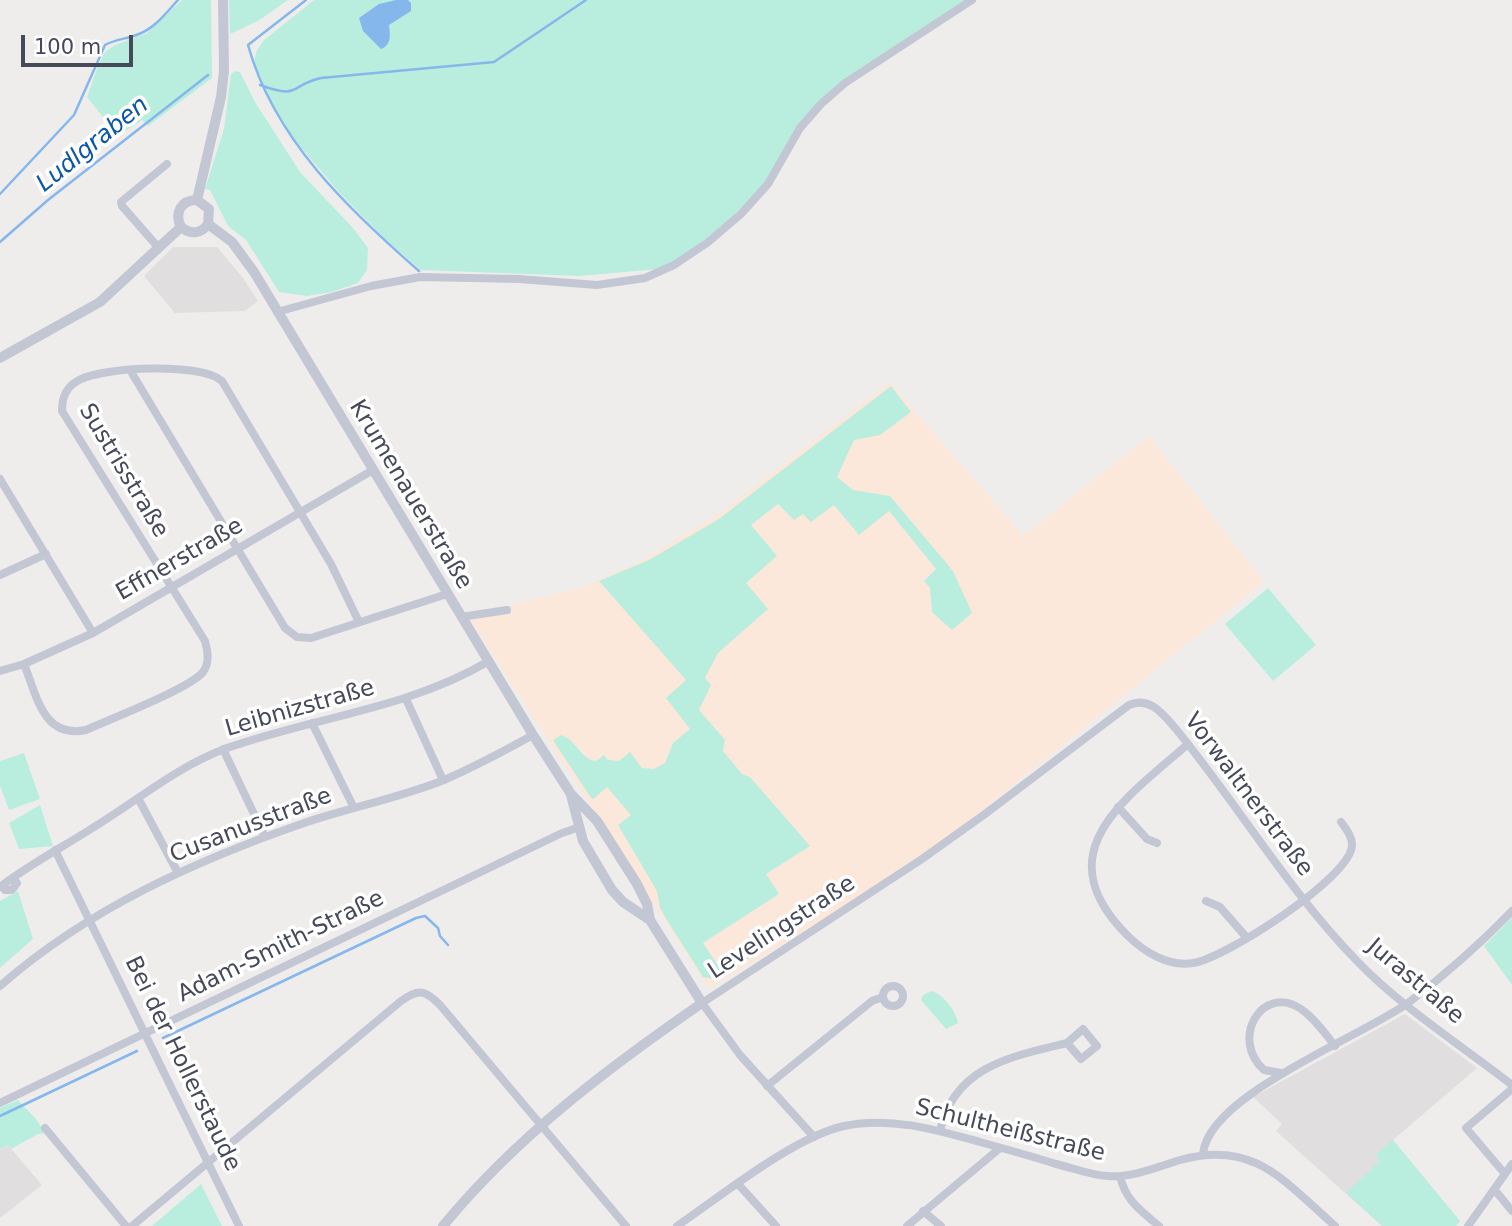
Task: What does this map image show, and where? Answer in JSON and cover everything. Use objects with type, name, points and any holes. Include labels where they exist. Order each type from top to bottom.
[{"type":"street","points":[[197,200],[221,97],[224,71],[223,0]]},
{"type":"street","points":[[277,312],[371,286],[421,277],[519,279],[597,285],[621,283],[655,274],[707,243],[741,214],[768,184],[800,128],[821,104],[845,83],[972,0]]},
{"type":"street","points":[[158,247],[121,202],[167,164]]},
{"type":"street","points":[[197,200],[209,209],[208,224],[193,233],[181,227],[178,218],[180,208],[187,201],[197,200]]},
{"type":"street","name":"Krumenauerstraße","points":[[208,224],[232,242],[240,252],[533,735],[571,794],[597,821],[642,894],[650,920],[702,1003]]},
{"type":"street","points":[[0,358],[100,302],[181,227]]},
{"type":"street","name":"Sustrisstraße","points":[[171,588],[62,411],[62,400],[77,380],[92,374],[169,368],[207,372],[217,376],[237,404],[300,512]]},
{"type":"street","points":[[130,370],[236,550],[291,634],[311,638],[447,594]]},
{"type":"street","name":"Effnerstraße","points":[[0,671],[24,664],[93,633],[373,470]]},
{"type":"street","points":[[0,479],[93,633]]},
{"type":"street","points":[[300,512],[342,585],[359,622]]},
{"type":"street","points":[[0,575],[46,554]]},
{"type":"street","points":[[24,664],[51,724],[62,731],[73,733],[86,730],[182,686],[204,671],[208,650],[171,588]]},
{"type":"street","points":[[461,617],[507,610]]},
{"type":"street","name":"Leibnizstraße","points":[[1,886],[5,890],[12,890],[17,883],[12,877],[193,763],[223,749],[291,727],[406,699],[489,661]]},
{"type":"street","points":[[406,699],[443,780]]},
{"type":"street","name":"Levelingstraße","points":[[443,1226],[480,1184],[541,1126],[615,1063],[932,852],[1129,705],[1144,702],[1162,713]]},
{"type":"street","name":"Vorwaltnerstraße","points":[[1162,713],[1303,900]]},
{"type":"street","points":[[312,723],[354,808]]},
{"type":"street","name":"Cusanusstraße","points":[[0,986],[48,948],[91,920],[178,873],[265,837],[443,780],[533,735]]},
{"type":"street","points":[[1188,744],[1118,807],[1100,831],[1092,856],[1091,869],[1096,894],[1117,925],[1143,949],[1158,958],[1192,964],[1207,960],[1247,939],[1303,900],[1337,873],[1348,859],[1352,846],[1349,832],[1341,822]]},
{"type":"street","points":[[223,749],[265,837]]},
{"type":"street","name":"Krumenauerstraße","points":[[571,794],[583,841],[607,881],[618,897],[650,920]]},
{"type":"street","points":[[138,798],[178,873]]},
{"type":"street","points":[[1118,807],[1139,832],[1157,843]]},
{"type":"street","points":[[580,827],[590,821],[597,821]]},
{"type":"street","name":"Adam-Smith-Straße","points":[[0,1103],[562,833],[580,827]]},
{"type":"street","name":"Bei der Hollerstaude","points":[[55,850],[239,1226]]},
{"type":"street","points":[[628,905],[636,902],[642,894]]},
{"type":"street","name":"Jurastraße","points":[[1303,900],[1358,962],[1512,1087]]},
{"type":"street","points":[[1206,901],[1220,907],[1247,939]]},
{"type":"street","points":[[1203,1154],[1204,1141],[1214,1126],[1240,1102],[1282,1073],[1407,1004],[1474,948],[1512,911]]},
{"type":"street","points":[[132,1226],[401,1001],[421,991],[430,995],[440,1005],[626,1226]]},
{"type":"street","points":[[767,1086],[872,1001],[883,997]]},
{"type":"street","points":[[702,1003],[727,1039],[814,1137]]},
{"type":"street","points":[[1282,1073],[1264,1070],[1251,1053],[1248,1038],[1250,1025],[1263,1008],[1278,1003],[1294,1005],[1308,1014],[1335,1046]]},
{"type":"street","points":[[940,1130],[943,1117],[953,1099],[980,1072],[1014,1056],[1067,1043]]},
{"type":"street","points":[[1505,1174],[1466,1128],[1512,1087]]},
{"type":"street","name":"Schultheißstraße","points":[[677,1226],[814,1137],[847,1125],[869,1123],[940,1130],[1093,1174],[1120,1176],[1203,1154],[1229,1154],[1260,1164],[1278,1176],[1335,1226]]},
{"type":"street","points":[[45,1128],[126,1226]]},
{"type":"street","points":[[908,1226],[1000,1148]]},
{"type":"street","points":[[1468,1226],[1512,1164]]},
{"type":"street","points":[[1120,1176],[1126,1196],[1147,1222],[1159,1226]]},
{"type":"street","points":[[738,1184],[776,1226]]},
{"type":"street","points":[[1494,1189],[1512,1212]]},
{"type":"street","points":[[923,1211],[941,1226]]},
{"type":"shaded area","points":[[173,247],[217,247],[258,301],[245,311],[175,313],[144,276]]},
{"type":"shaded area","points":[[890,382],[1023,536],[1149,436],[1264,582],[922,859],[709,989],[468,616],[580,588],[637,563],[717,515]]},
{"type":"shaded area","points":[[1405,1014],[1477,1068],[1393,1140],[1460,1221],[1456,1226],[1382,1226],[1276,1131],[1282,1124],[1253,1097]]},
{"type":"shaded area","points":[[8,1145],[42,1185],[0,1218],[0,1149]]},
{"type":"green space","points":[[182,0],[211,0],[212,78],[148,126],[142,120],[118,136],[87,97],[98,66],[105,52],[115,45],[147,33]]},
{"type":"green space","points":[[229,0],[288,0],[258,21],[230,34]]},
{"type":"green space","points":[[314,0],[969,0],[816,105],[772,173],[752,198],[689,252],[659,269],[579,276],[421,270],[384,238],[338,191],[293,138],[269,99],[254,61],[264,40]]},
{"type":"green space","points":[[240,72],[255,102],[300,172],[353,228],[368,248],[367,270],[358,283],[332,292],[307,296],[279,292],[246,240],[228,226],[210,190],[205,189],[224,129],[231,74]]},
{"type":"green space","points":[[891,386],[911,412],[880,435],[854,440],[837,477],[853,490],[890,496],[953,571],[972,613],[952,630],[932,612],[930,588],[924,581],[936,569],[889,511],[859,535],[834,505],[811,522],[803,514],[794,520],[778,504],[751,525],[777,556],[746,583],[768,609],[718,653],[705,678],[711,685],[699,710],[725,740],[723,751],[742,774],[750,777],[810,846],[766,874],[779,894],[703,943],[721,970],[788,926],[791,931],[716,979],[703,977],[660,908],[657,891],[618,825],[631,815],[607,787],[593,799],[553,740],[561,735],[566,737],[586,757],[596,761],[604,755],[608,760],[619,761],[630,752],[642,768],[654,769],[665,763],[673,743],[690,729],[666,698],[686,680],[599,581],[649,560],[719,519]]},
{"type":"green space","points":[[1268,588],[1316,645],[1273,681],[1225,624]]},
{"type":"green space","points":[[24,753],[40,799],[9,810],[0,786],[0,761]]},
{"type":"green space","points":[[40,805],[53,846],[19,849],[9,823]]},
{"type":"green space","points":[[18,891],[33,939],[0,968],[0,901]]},
{"type":"green space","points":[[1512,917],[1512,985],[1484,946]]},
{"type":"green space","points":[[931,991],[940,995],[948,1004],[958,1023],[946,1029],[921,1000],[923,995]]},
{"type":"green space","points":[[18,1100],[45,1133],[11,1149],[8,1145],[0,1149],[0,1108]]},
{"type":"green space","points":[[1393,1140],[1460,1221],[1456,1226],[1382,1226],[1346,1193],[1380,1161],[1375,1155]]},
{"type":"green space","points":[[201,1184],[222,1226],[152,1226]]},
{"type":"water","points":[[408,0],[411,3],[411,11],[389,25],[389,42],[381,49],[363,31],[359,18],[379,4]]},
{"type":"waterway","points":[[0,194],[74,115],[105,45],[135,36],[150,28],[178,0]]},
{"type":"waterway","points":[[306,0],[248,45],[260,79],[276,111],[317,170],[366,223],[419,271]]},
{"type":"waterway","points":[[260,85],[289,91],[321,78],[494,62],[586,0]]},
{"type":"waterway","name":"Ludlgraben","points":[[0,242],[48,200],[208,75]]},
{"type":"waterway","points":[[163,1038],[416,918],[425,916],[438,928],[440,936],[448,945]]},
{"type":"waterway","points":[[0,1116],[137,1051]]}]
